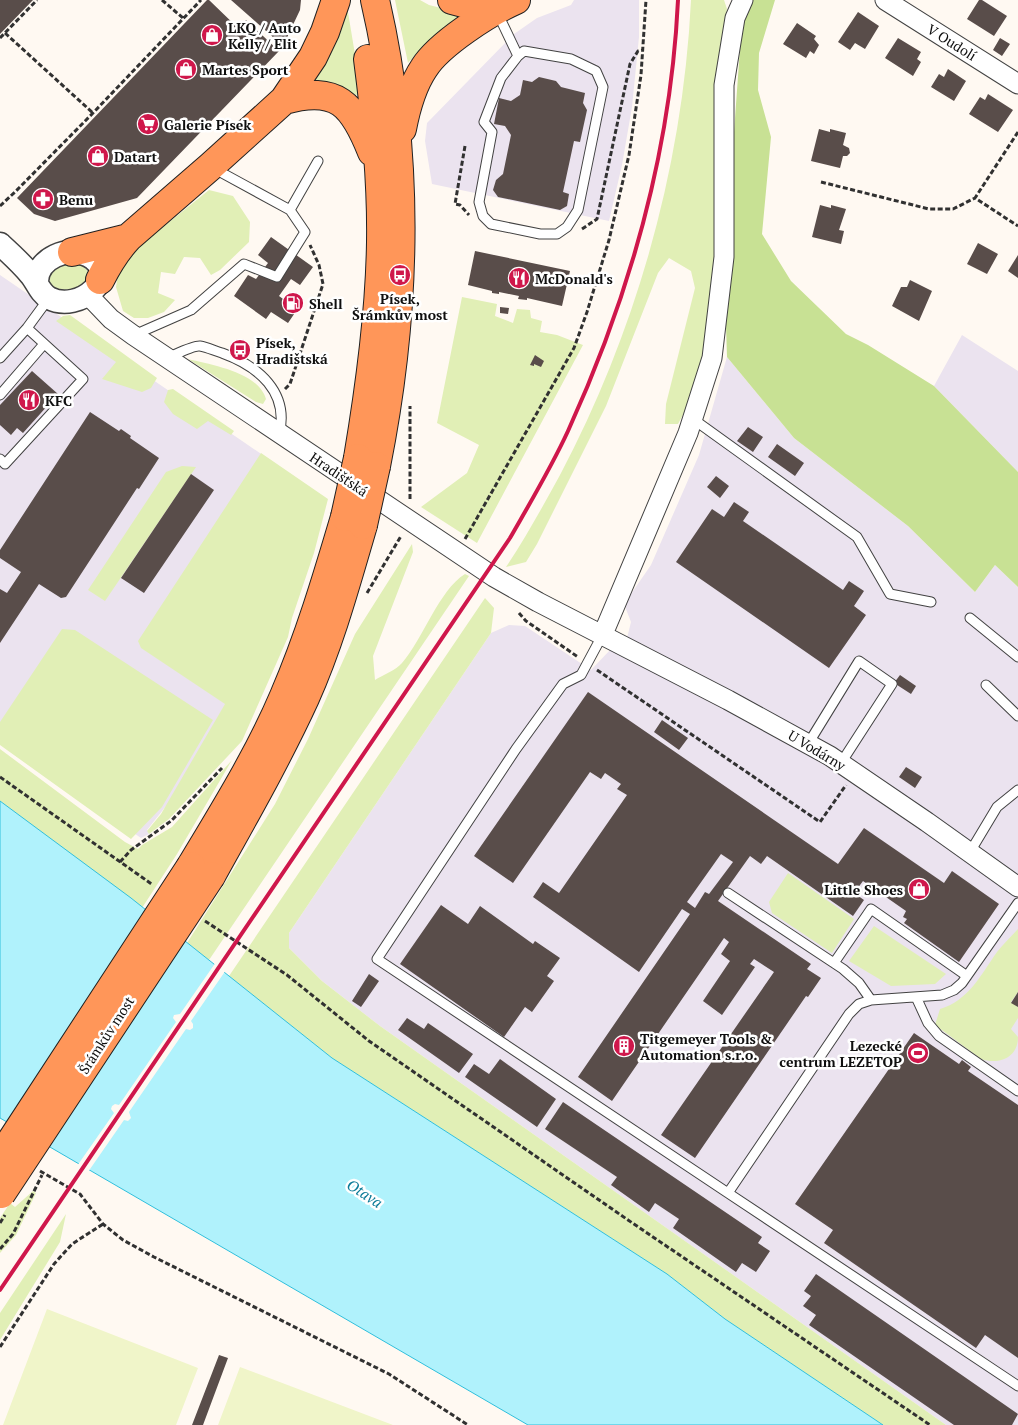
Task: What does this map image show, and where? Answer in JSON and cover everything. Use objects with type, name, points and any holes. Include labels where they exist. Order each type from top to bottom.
[{"type":"highway","points":[[94,288],[116,250],[128,238],[284,100],[313,57],[325,32],[336,0]]},
{"type":"highway","points":[[357,0],[366,40],[376,121],[382,240],[377,331],[369,391],[367,462]]},
{"type":"highway","points":[[201,871],[266,776],[305,697],[337,612],[367,462],[388,409],[400,274],[399,151],[384,38],[375,0]]},
{"type":"highway","points":[[452,0],[475,6],[506,4]]},
{"type":"highway","points":[[399,151],[406,112],[424,67],[437,52],[506,4]]},
{"type":"highway","points":[[284,100],[303,94],[320,94],[344,104],[354,114],[365,134],[380,178]]},
{"type":"highway","points":[[66,253],[128,238]]},
{"type":"highway","name":"Šrámkův most","points":[[0,1158],[201,871]]},
{"type":"highway","name":"Šrámkův most","points":[[1,1195],[201,871]]},
{"type":"street","points":[[602,634],[642,544],[692,419],[712,358],[724,257],[724,85],[735,18],[743,0]]},
{"type":"street","name":"V Oudolí","points":[[885,0],[1018,84]]},
{"type":"street","name":"Hradišťská","points":[[0,244],[29,252],[85,254],[94,260],[100,268],[94,288],[111,319],[279,435],[457,552],[538,602],[602,634]]},
{"type":"street","name":"Hradišťská","points":[[0,244],[20,262],[43,290]]},
{"type":"street","points":[[66,253],[48,260],[41,267],[38,274],[43,290],[58,301],[68,302],[79,300],[94,288]]},
{"type":"street","name":"U Vodárny","points":[[602,634],[728,700],[848,768],[1018,887]]},
{"type":"lane","points":[[506,4],[518,56]]},
{"type":"lane","points":[[524,51],[571,59],[596,71],[603,87],[578,210],[567,227],[557,234],[540,234],[490,224],[483,216],[479,202],[492,132],[484,122],[501,78],[518,56],[524,51]]},
{"type":"lane","points":[[290,210],[318,161]]},
{"type":"lane","points":[[133,335],[191,310],[244,264],[277,277],[305,232],[290,210],[211,166]]},
{"type":"lane","points":[[0,358],[27,328],[43,290]]},
{"type":"lane","points":[[0,459],[5,464],[83,378],[27,328]]},
{"type":"lane","points":[[0,395],[44,344]]},
{"type":"lane","points":[[166,358],[198,346],[225,355],[254,369],[271,385],[277,396],[282,416],[279,435]]},
{"type":"lane","points":[[692,419],[857,537],[890,594],[930,602]]},
{"type":"lane","points":[[970,618],[1018,658]]},
{"type":"lane","points":[[602,634],[581,675],[563,684],[516,749],[377,959],[1018,1386]]},
{"type":"lane","points":[[808,744],[859,661],[892,684],[848,768]]},
{"type":"lane","points":[[986,685],[1018,716]]},
{"type":"lane","points":[[970,852],[997,807],[1018,790]]},
{"type":"lane","points":[[728,893],[834,963],[859,983],[871,1000]]},
{"type":"lane","points":[[728,1194],[849,1014],[858,1004],[871,1000],[948,993],[962,983],[1018,903]]},
{"type":"lane","points":[[834,963],[871,909],[967,976]]},
{"type":"lane","points":[[916,997],[928,1023],[939,1036],[1018,1091]]},
{"type":"path","points":[[0,38],[37,0]]},
{"type":"path","points":[[162,0],[183,18]]},
{"type":"path","points":[[0,206],[93,114],[201,0]]},
{"type":"path","points":[[457,552],[574,348],[587,312],[609,240],[629,155],[641,75],[646,0]]},
{"type":"path","points":[[5,33],[93,114]]},
{"type":"path","points":[[574,233],[596,219],[630,64],[638,50],[643,50]]},
{"type":"path","points":[[821,182],[929,210],[953,209],[975,198],[1018,132]]},
{"type":"path","points":[[465,146],[455,204],[460,205],[471,217]]},
{"type":"path","points":[[975,198],[1018,226]]},
{"type":"path","points":[[277,396],[290,384],[323,284],[319,265],[305,232]]},
{"type":"path","points":[[365,596],[409,521],[410,401]]},
{"type":"path","points":[[514,607],[526,621],[820,822],[848,768]]},
{"type":"path","points":[[120,862],[130,850],[171,821],[228,762]]},
{"type":"path","points":[[0,777],[161,890]]},
{"type":"path","points":[[202,919],[287,975],[369,1041],[930,1425]]},
{"type":"path","points":[[35,1168],[80,1194],[103,1224],[123,1240],[388,1374],[468,1425]]},
{"type":"path","points":[[0,1249],[13,1234],[43,1172]]},
{"type":"path","points":[[0,1348],[54,1264],[72,1244],[103,1224]]},
{"type":"shaded area","points":[[574,0],[639,0],[639,37],[632,107],[622,165],[609,221],[432,184],[425,141],[427,123],[514,34],[537,18],[571,5]]},
{"type":"shaded area","points":[[0,275],[324,497],[248,665],[170,801],[147,830],[149,834],[141,838],[0,741]]},
{"type":"shaded area","points":[[962,335],[1018,371],[1018,472],[934,386]]},
{"type":"shaded area","points":[[727,357],[794,438],[908,526],[975,592],[995,565],[1018,587],[1018,1425],[946,1425],[380,1026],[322,981],[289,948],[289,933],[491,633],[509,625],[525,626],[591,670],[611,649],[627,638],[631,622],[624,604],[651,565],[699,455]]},
{"type":"green space","points":[[346,0],[362,97],[343,90],[302,85]]},
{"type":"green space","points":[[395,0],[420,0],[429,5],[474,14],[438,35],[408,63]]},
{"type":"green space","points":[[691,0],[724,0],[727,9],[716,89],[714,271],[706,337],[694,394],[678,424],[665,424],[666,404],[695,288],[691,271],[669,258],[658,273],[606,406],[537,544],[526,562],[506,567],[560,475],[612,362],[633,304],[651,245],[678,123],[686,62]]},
{"type":"green space","points":[[749,0],[775,0],[759,53],[758,90],[771,137],[762,234],[791,281],[846,334],[868,345],[934,386],[1018,472],[1018,587],[995,565],[975,592],[908,526],[794,438],[727,357],[725,293],[734,132],[742,21]]},
{"type":"green space","points":[[209,190],[233,196],[250,222],[249,242],[220,270],[211,275],[200,258],[184,257],[175,274],[161,272],[158,293],[175,300],[164,312],[148,318],[134,318],[123,311],[116,287],[119,268],[132,252]]},
{"type":"green space","points":[[80,263],[88,272],[88,278],[81,289],[59,289],[51,284],[52,273],[57,264]]},
{"type":"green space","points":[[462,297],[497,304],[495,316],[513,323],[517,309],[530,310],[531,318],[542,321],[540,332],[557,335],[583,345],[477,543],[421,507],[467,473],[479,445],[437,423]]},
{"type":"green space","points":[[70,315],[157,378],[151,388],[142,392],[102,379],[116,362],[56,321],[63,316]]},
{"type":"green space","points":[[188,359],[221,367],[244,376],[254,382],[266,399],[263,404],[256,402]]},
{"type":"green space","points":[[173,389],[234,431],[231,435],[208,421],[197,429],[173,414],[164,402],[168,390]]},
{"type":"green space","points":[[261,453],[328,499],[314,553],[292,618],[288,637],[242,741],[169,819],[149,834],[147,831],[161,814],[225,704],[141,648],[138,641]]},
{"type":"green space","points":[[182,466],[196,467],[105,601],[88,590],[166,472]]},
{"type":"green space","points":[[412,544],[413,552],[373,656],[375,680],[402,663],[447,591],[465,574],[469,576],[209,960],[187,943],[275,804],[308,739],[355,634]]},
{"type":"green space","points":[[485,598],[494,608],[491,633],[289,933],[289,948],[322,981],[380,1026],[946,1425],[883,1425],[725,1319],[667,1274],[332,1058],[229,976]]},
{"type":"green space","points":[[62,629],[75,630],[213,720],[162,807],[131,839],[0,745],[0,722]]},
{"type":"green space","points":[[0,749],[125,842],[138,849],[172,827],[232,760],[177,854],[142,908],[0,801]]},
{"type":"green space","points":[[788,873],[854,919],[832,953],[772,913],[769,902]]},
{"type":"green space","points":[[874,926],[946,974],[935,984],[891,986],[849,961]]},
{"type":"green space","points":[[1018,929],[1018,992],[1011,1002],[1018,1007],[1018,1018],[1011,1029],[1018,1037],[1017,1044],[1015,1050],[1006,1058],[988,1061],[981,1059],[935,1025],[940,1009],[950,1005],[966,994],[999,949]]},
{"type":"green space","points":[[33,1191],[36,1193],[16,1235],[0,1253],[0,1218],[10,1203],[15,1207]]},
{"type":"green space","points":[[66,1214],[60,1242],[0,1340],[0,1313]]},
{"type":"green space","points":[[47,1309],[198,1368],[176,1425],[3,1425]]},
{"type":"green space","points":[[240,1367],[393,1425],[218,1425]]},
{"type":"water","name":"Otava","points":[[0,801],[131,898],[332,1058],[667,1274],[725,1319],[883,1425],[528,1425],[0,1118]]},
{"type":"pier","points":[[216,962],[226,970],[191,1021],[193,1028],[190,1030],[186,1029],[129,1112],[131,1118],[128,1121],[124,1120],[88,1172],[77,1166],[114,1113],[111,1109],[112,1106],[115,1104],[119,1105],[176,1022],[173,1018],[174,1015],[180,1014]]},
{"type":"building","points":[[0,0],[33,0],[0,34]]},
{"type":"building","name":"Galerie Písek","points":[[207,0],[238,28],[246,20],[279,51],[137,198],[55,221],[34,214],[17,198]]},
{"type":"building","points":[[231,0],[301,0],[300,10],[283,46]]},
{"type":"building","points":[[979,0],[1007,16],[994,36],[967,19]]},
{"type":"building","points":[[858,12],[879,26],[865,49],[855,43],[850,50],[838,42]]},
{"type":"building","points":[[797,23],[816,36],[814,39],[819,45],[814,54],[810,51],[806,58],[783,44]]},
{"type":"building","points":[[898,38],[921,52],[917,59],[921,62],[913,76],[885,58]]},
{"type":"building","points":[[1000,38],[1010,44],[1002,56],[993,50]]},
{"type":"building","points":[[948,69],[966,81],[954,101],[931,87],[939,74],[944,77]]},
{"type":"building","points":[[539,77],[556,81],[561,87],[585,93],[583,103],[587,110],[580,142],[574,141],[563,192],[569,194],[567,206],[560,210],[498,197],[493,190],[496,180],[503,174],[511,135],[505,126],[494,124],[499,98],[511,101],[520,95],[523,80],[532,82]]},
{"type":"building","points":[[988,94],[1013,110],[998,132],[969,114],[980,97],[985,100]]},
{"type":"building","points":[[819,129],[830,132],[830,129],[846,133],[843,145],[849,148],[850,153],[847,156],[843,156],[840,168],[811,161]]},
{"type":"building","points":[[820,205],[831,208],[831,205],[846,209],[839,230],[844,231],[841,244],[812,237]]},
{"type":"building","points":[[271,237],[313,267],[300,285],[291,279],[279,296],[286,301],[292,293],[303,301],[288,323],[271,312],[266,319],[234,296],[248,275],[256,279],[268,263],[258,255]]},
{"type":"building","points":[[978,243],[998,254],[987,274],[967,264]]},
{"type":"building","name":"McDonald's","points":[[475,251],[570,271],[562,306],[527,298],[527,300],[518,299],[519,296],[499,292],[499,294],[492,293],[492,291],[468,285]]},
{"type":"building","points":[[1018,255],[1018,278],[1008,271]]},
{"type":"building","points":[[910,280],[932,291],[919,321],[892,306],[901,287],[907,287]]},
{"type":"building","points":[[500,307],[509,308],[508,314],[500,313]]},
{"type":"building","points":[[535,355],[544,361],[541,367],[534,364],[534,366],[530,365]]},
{"type":"building","name":"KFC","points":[[32,371],[58,394],[23,433],[17,428],[11,435],[0,425],[0,405]]},
{"type":"building","points":[[90,412],[119,431],[121,429],[131,436],[130,438],[159,458],[139,489],[137,488],[66,597],[61,598],[39,584],[0,643],[0,589],[7,593],[21,572],[0,558],[0,550]]},
{"type":"building","points":[[748,427],[763,437],[753,452],[737,441]]},
{"type":"building","points":[[777,444],[804,463],[795,476],[768,457]]},
{"type":"building","points":[[191,474],[214,490],[144,593],[121,578]]},
{"type":"building","points":[[716,476],[729,486],[720,498],[707,487]]},
{"type":"building","points":[[734,502],[749,512],[743,521],[843,590],[849,581],[864,591],[854,606],[866,615],[829,668],[676,562],[712,509],[724,517]]},
{"type":"building","points":[[900,675],[916,686],[911,694],[894,683]]},
{"type":"building","points":[[588,692],[838,864],[864,828],[944,883],[952,871],[999,904],[959,962],[904,923],[907,919],[903,917],[906,911],[863,881],[854,893],[864,900],[853,916],[767,856],[761,864],[750,856],[718,901],[811,964],[807,969],[821,978],[808,997],[806,996],[695,1158],[661,1135],[774,972],[754,959],[750,964],[755,967],[722,1015],[703,1001],[730,961],[721,954],[729,942],[724,938],[612,1101],[578,1077],[690,914],[682,909],[639,972],[533,897],[543,882],[559,893],[627,795],[617,789],[621,784],[605,773],[601,779],[590,772],[513,883],[474,856]],"holes":[[[721,854],[733,862],[709,894],[705,892],[695,908],[687,902]]]},
{"type":"building","points":[[662,720],[688,738],[679,750],[654,732]]},
{"type":"building","points":[[906,767],[922,777],[915,788],[899,777]]},
{"type":"building","points":[[441,905],[468,924],[480,906],[533,944],[535,941],[560,958],[547,976],[554,981],[532,1012],[525,1007],[504,1037],[400,964]]},
{"type":"building","points":[[369,974],[379,981],[361,1007],[352,1001]]},
{"type":"building","points":[[1018,992],[1018,1007],[1011,1003]]},
{"type":"building","points":[[407,1018],[424,1029],[428,1023],[473,1054],[459,1073],[398,1030]]},
{"type":"building","points":[[914,1033],[959,1064],[962,1060],[971,1067],[968,1071],[1018,1105],[1018,1358],[985,1335],[976,1348],[824,1243],[833,1230],[795,1204]]},
{"type":"building","points":[[500,1059],[556,1099],[537,1127],[465,1077],[474,1064],[489,1074]]},
{"type":"building","points":[[563,1102],[762,1237],[758,1243],[770,1251],[756,1272],[742,1263],[736,1272],[673,1228],[679,1219],[655,1203],[649,1212],[611,1185],[617,1177],[545,1129]]},
{"type":"building","points":[[816,1274],[1018,1414],[1012,1425],[954,1425],[809,1325],[816,1315],[803,1306],[811,1296],[804,1291]]},
{"type":"building","points":[[219,1355],[228,1358],[203,1425],[192,1425]]},
{"type":"railway","points":[[0,1290],[510,538],[555,458],[590,380],[610,327],[644,221],[667,112],[678,0]]},
{"type":"place","name":"LKQ / Auto Kelly / Elit","points":[[212,35]]},
{"type":"place","name":"Martes Sport","points":[[186,69]]},
{"type":"place","name":"Galerie Písek","points":[[148,124]]},
{"type":"place","name":"Datart","points":[[98,156]]},
{"type":"place","name":"Benu","points":[[43,199]]},
{"type":"place","name":"Písek, Šrámkův most","points":[[400,275]]},
{"type":"place","name":"McDonald's","points":[[519,278]]},
{"type":"place","name":"Shell","points":[[293,303]]},
{"type":"place","name":"Písek, Hradištská","points":[[240,350]]},
{"type":"place","name":"KFC","points":[[29,400]]},
{"type":"place","name":"Little Shoes","points":[[919,889]]},
{"type":"place","name":"Titgemeyer Tools & Automation s.r.o.","points":[[624,1046]]},
{"type":"place","name":"Lezecké centrum LEZETOP","points":[[918,1053]]}]
